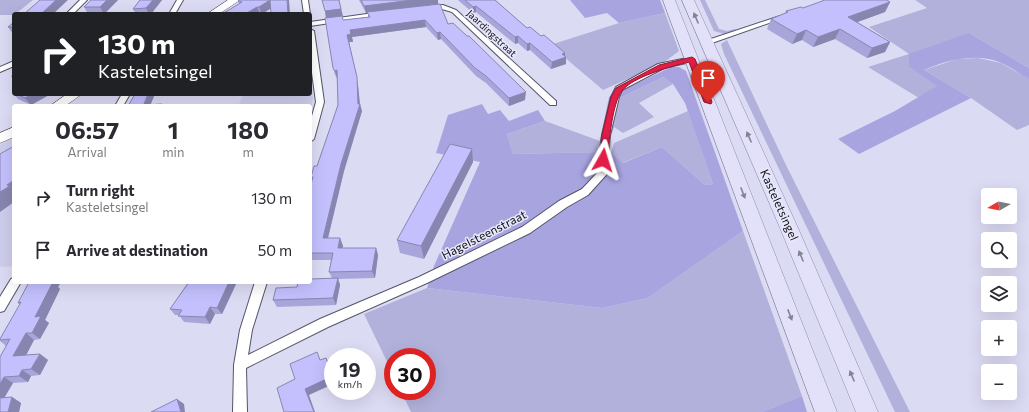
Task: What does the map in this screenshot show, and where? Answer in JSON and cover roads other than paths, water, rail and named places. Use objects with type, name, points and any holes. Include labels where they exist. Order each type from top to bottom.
[{"type":"main road","points":[[669,0],[826,412]]},
{"type":"main road","name":"Kasteletsingel","points":[[688,0],[792,235],[867,412]]},
{"type":"street","points":[[71,12],[84,0]]},
{"type":"street","points":[[173,12],[180,0]]},
{"type":"street","points":[[215,12],[236,0]]},
{"type":"street","points":[[305,0],[307,12]]},
{"type":"street","name":"Jaardingstraat","points":[[419,9],[443,7],[454,11],[553,103]]},
{"type":"street","points":[[706,42],[779,19],[789,12]]},
{"type":"street","points":[[312,24],[388,13]]},
{"type":"street","points":[[312,45],[320,102],[312,132]]},
{"type":"street","name":"Hagelsteenstraat","points":[[240,365],[324,323],[423,280],[526,230],[563,204],[585,192],[602,174],[606,135],[615,97],[619,89],[661,66],[692,59]]},
{"type":"street","points":[[0,70],[12,64]]},
{"type":"street","points":[[59,104],[73,96]]},
{"type":"street","points":[[0,139],[12,132]]},
{"type":"street","points":[[0,307],[14,284]]},
{"type":"street","points":[[240,412],[240,365],[246,330],[260,284]]}]
